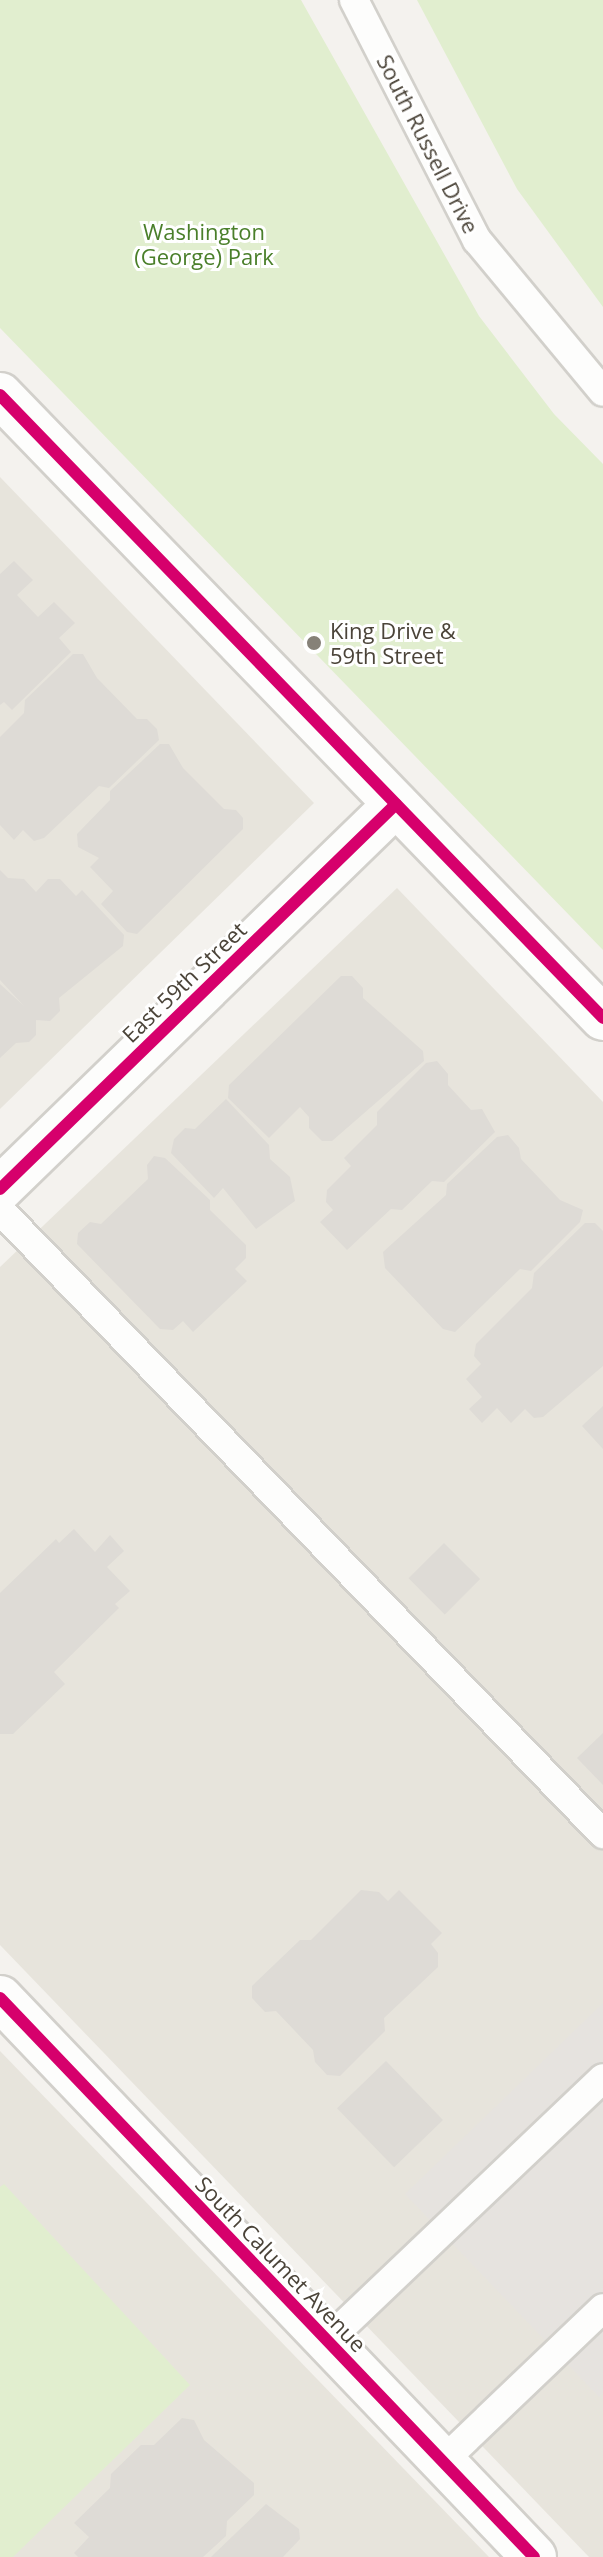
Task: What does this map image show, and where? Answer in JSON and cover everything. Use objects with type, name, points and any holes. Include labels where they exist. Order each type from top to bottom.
[{"type":"street","points":[[0,395],[603,1018]]},
{"type":"street","name":"East 59th Street","points":[[0,1189],[396,804]]},
{"type":"street","name":"South Calumet Avenue","points":[[0,1998],[534,2557]]},
{"type":"lane","name":"South Russell Drive","points":[[354,0],[477,240],[603,392]]},
{"type":"lane","points":[[0,1210],[603,1834]]},
{"type":"lane","points":[[327,2341],[603,2078]]},
{"type":"lane","points":[[443,2461],[603,2308]]},
{"type":"shaded area","points":[[0,477],[314,803],[0,1109]]},
{"type":"shaded area","points":[[397,888],[603,1102],[603,2557],[589,2557],[0,1945],[0,1267]]},
{"type":"shaded area","points":[[603,2003],[603,2393],[599,2397],[405,2194]]},
{"type":"shaded area","points":[[0,2051],[489,2557],[0,2557]]},
{"type":"green space","name":"Washington (George) Park","points":[[0,0],[301,0],[479,316],[554,414],[603,464],[603,950],[0,328]]},
{"type":"green space","points":[[417,0],[603,0],[603,307],[517,189]]},
{"type":"green space","points":[[4,2184],[190,2385],[13,2557],[0,2557],[0,2187]]},
{"type":"building","points":[[14,561],[33,580],[17,595],[38,617],[54,602],[75,623],[59,638],[71,652],[12,710],[4,702],[0,705],[0,574]]},
{"type":"building","points":[[73,654],[83,654],[97,678],[137,719],[147,719],[157,729],[159,740],[109,788],[99,786],[44,838],[34,841],[23,830],[14,840],[0,825],[0,737],[24,713],[25,700]]},
{"type":"building","points":[[160,744],[169,744],[183,768],[224,809],[236,810],[243,818],[243,829],[137,934],[127,932],[101,904],[113,891],[90,867],[99,858],[78,847],[77,834],[110,800],[110,791]]},
{"type":"building","points":[[0,870],[8,878],[24,879],[36,892],[48,879],[60,879],[76,896],[82,890],[124,935],[123,946],[59,998],[60,1011],[50,1021],[36,1020],[36,1035],[29,1042],[16,1043],[0,1058],[0,984],[24,1006],[0,980]]},
{"type":"building","points":[[341,976],[352,976],[363,988],[363,998],[423,1051],[424,1061],[332,1141],[322,1141],[309,1128],[309,1117],[300,1107],[269,1138],[228,1098],[229,1085]]},
{"type":"building","points":[[437,1061],[448,1074],[448,1085],[471,1110],[482,1109],[495,1132],[444,1182],[432,1181],[402,1210],[391,1209],[347,1250],[320,1222],[333,1210],[326,1202],[327,1190],[351,1166],[344,1158],[377,1125],[377,1112],[426,1063]]},
{"type":"building","points":[[226,1099],[269,1145],[270,1159],[290,1177],[295,1201],[256,1229],[223,1188],[214,1198],[171,1153],[174,1139],[185,1128],[195,1129]]},
{"type":"building","points":[[508,1135],[519,1148],[521,1159],[560,1200],[583,1210],[580,1222],[531,1271],[520,1269],[455,1332],[443,1329],[385,1268],[383,1252],[446,1195],[447,1184],[497,1137]]},
{"type":"building","points":[[154,1156],[165,1158],[210,1200],[210,1210],[246,1245],[246,1258],[235,1269],[247,1281],[193,1332],[183,1321],[173,1330],[160,1329],[77,1244],[78,1233],[90,1222],[101,1224],[148,1179],[147,1165]]},
{"type":"building","points":[[585,1223],[595,1223],[603,1231],[603,1366],[543,1417],[534,1418],[525,1409],[511,1423],[497,1408],[482,1423],[469,1409],[482,1397],[466,1379],[481,1364],[474,1356],[476,1344],[532,1288],[534,1273]]},
{"type":"building","points":[[603,1406],[603,1449],[582,1426]]},
{"type":"building","points":[[74,1529],[95,1552],[110,1535],[124,1551],[107,1567],[130,1591],[115,1604],[119,1608],[54,1672],[65,1684],[13,1734],[0,1734],[0,1593],[56,1539],[59,1543]]},
{"type":"building","points":[[444,1543],[480,1579],[445,1614],[409,1578]]},
{"type":"building","points":[[603,1733],[603,1785],[577,1758]]},
{"type":"building","points":[[361,1890],[379,1892],[388,1901],[399,1890],[442,1933],[431,1944],[438,1953],[438,1967],[384,2018],[385,2031],[340,2076],[327,2075],[315,2062],[313,2050],[276,2011],[265,2012],[252,1998],[252,1986],[300,1940],[311,1940]]},
{"type":"building","points":[[386,2061],[443,2120],[394,2167],[337,2108]]},
{"type":"building","points":[[182,2418],[194,2420],[204,2440],[254,2483],[254,2495],[227,2521],[226,2536],[203,2557],[78,2557],[74,2553],[89,2537],[74,2523],[110,2488],[111,2474],[141,2445],[154,2445]]},
{"type":"building","points":[[266,2504],[299,2529],[300,2539],[283,2557],[211,2557]]},
{"type":"cycle path","points":[[0,395],[603,1018]]},
{"type":"cycle path","points":[[0,1189],[396,804]]},
{"type":"cycle path","points":[[0,1998],[534,2557]]},
{"type":"place","name":"King Drive & 59th Street","points":[[314,643]]}]
